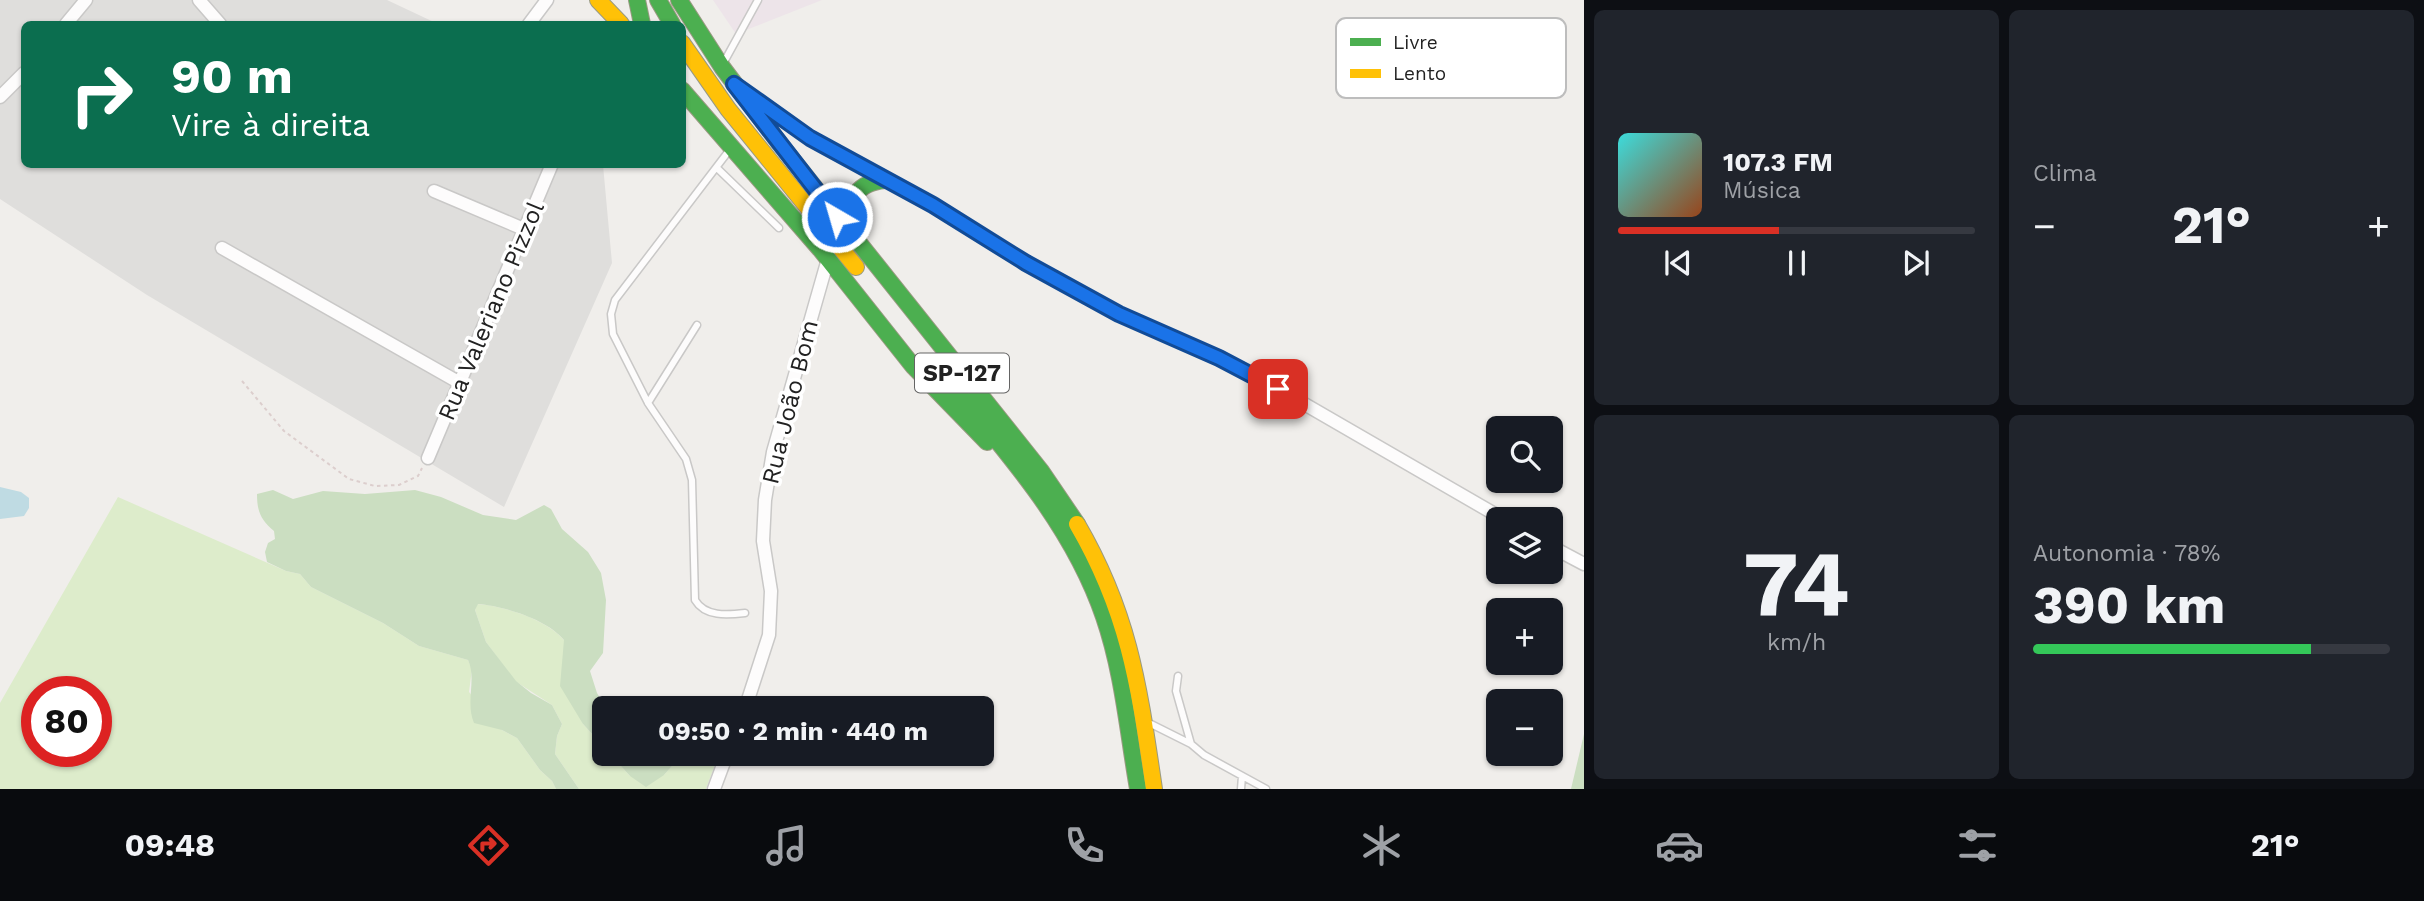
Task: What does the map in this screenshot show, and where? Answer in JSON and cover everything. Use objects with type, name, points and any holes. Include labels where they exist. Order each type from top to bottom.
[{"type":"main road","points":[[598,0],[618,21]]},
{"type":"main road","points":[[637,0],[641,21]]},
{"type":"main road","points":[[658,0],[670,21]]},
{"type":"main road","name":"SP-127","points":[[679,0],[734,84],[851,235],[1041,471],[1079,527],[1109,584],[1123,622],[1154,789]]},
{"type":"main road","points":[[686,49],[728,109],[870,283]]},
{"type":"main road","points":[[686,94],[828,260],[913,366],[1027,480]]},
{"type":"main road","points":[[851,235],[852,201],[857,190],[864,184],[885,180]]},
{"type":"main road","name":"SP-127","points":[[930,358],[1027,480],[1065,536],[1088,579],[1103,615],[1112,647],[1138,789]]},
{"type":"street","points":[[68,21],[86,0]]},
{"type":"street","points":[[199,0],[217,21]]},
{"type":"street","points":[[531,21],[547,0]]},
{"type":"street","points":[[0,97],[21,76]]},
{"type":"street","points":[[734,84],[810,138],[1084,295],[1256,376],[1486,509]]},
{"type":"street","name":"Rua Valeriano Pizzol","points":[[428,457],[550,168]]},
{"type":"street","points":[[434,191],[526,230]]},
{"type":"street","points":[[222,248],[460,383]]},
{"type":"street","name":"Rua João Bom","points":[[749,696],[769,635],[771,591],[763,541],[765,500],[773,452],[828,260]]},
{"type":"street","points":[[1563,553],[1584,564]]},
{"type":"street","points":[[714,789],[723,766]]},
{"type":"lane","points":[[722,67],[758,0]]},
{"type":"lane","points":[[733,147],[615,300],[611,321],[614,334],[648,403],[686,459],[692,480],[695,600],[701,610],[708,613],[745,613]]},
{"type":"lane","points":[[717,168],[779,228]]},
{"type":"lane","points":[[648,403],[697,325]]},
{"type":"lane","points":[[1178,676],[1177,691],[1191,744]]},
{"type":"lane","points":[[1143,720],[1191,744],[1205,755],[1266,789]]},
{"type":"lane","points":[[1129,789],[1132,756]]},
{"type":"lane","points":[[1241,789],[1242,776]]},
{"type":"path","points":[[242,381],[284,431],[349,480],[375,486],[399,485],[418,476],[428,457]]},
{"type":"shaded area","points":[[0,0],[387,0],[432,21],[21,21],[21,168],[603,168],[612,263],[504,507],[147,295],[0,199]]},
{"type":"shaded area","points":[[713,0],[822,0],[736,34]]},
{"type":"green space","points":[[273,490],[293,499],[323,491],[365,494],[415,490],[441,497],[483,515],[516,520],[544,505],[551,509],[562,529],[588,552],[601,573],[606,600],[603,653],[590,671],[599,696],[592,696],[592,734],[560,686],[564,640],[547,626],[512,611],[478,604],[475,610],[486,642],[516,681],[552,705],[562,724],[557,736],[555,754],[579,789],[556,789],[517,738],[502,730],[474,723],[468,660],[419,646],[383,623],[311,587],[300,574],[267,562],[265,552],[268,543],[275,539],[274,531],[261,515],[257,494]]},
{"type":"green space","points":[[118,497],[286,571],[300,574],[311,587],[383,623],[419,646],[468,660],[472,669],[469,692],[502,730],[517,738],[556,789],[0,789],[0,703]]},
{"type":"green space","points":[[477,604],[524,615],[547,626],[564,640],[583,724],[592,734],[592,766],[621,766],[630,776],[664,775],[672,766],[715,766],[706,789],[579,789],[555,754],[557,736],[562,724],[552,705],[515,681],[486,642],[475,610]]},
{"type":"green space","points":[[1584,734],[1584,789],[1571,789]]},
{"type":"green space","points":[[621,766],[672,766],[646,787]]},
{"type":"water","points":[[0,487],[21,492],[29,498],[29,508],[24,516],[0,519]]},
{"type":"traffic: fast","points":[[637,0],[641,21]]},
{"type":"traffic: fast","points":[[658,0],[670,21]]},
{"type":"traffic: fast","points":[[679,0],[722,67],[780,144],[1041,471],[1077,524]]},
{"type":"traffic: fast","points":[[686,95],[820,249],[913,366],[987,442]]},
{"type":"traffic: fast","points":[[851,235],[854,197],[864,186],[885,180]]},
{"type":"traffic: fast","points":[[939,370],[1033,486],[1054,517],[1090,582],[1116,659],[1138,789]]},
{"type":"traffic: slow","points":[[598,0],[618,21]]},
{"type":"traffic: slow","points":[[686,49],[728,109],[856,267]]},
{"type":"traffic: slow","points":[[1077,524],[1095,557],[1121,621],[1137,685],[1154,789]]},
{"type":"route","points":[[837,217],[734,84],[810,138],[933,205],[1026,263],[1119,314],[1219,358],[1278,389]]}]
